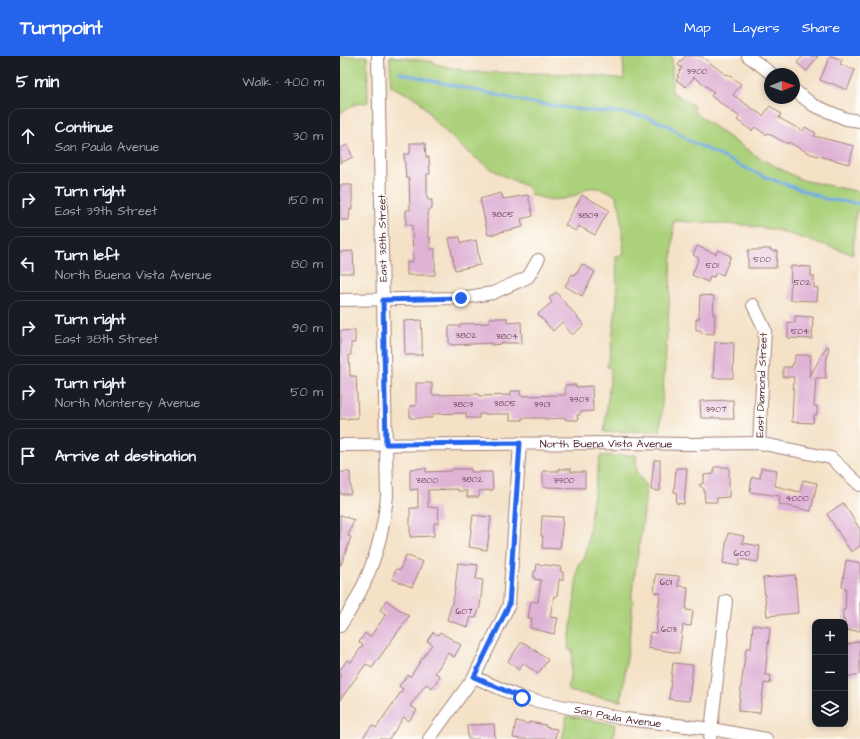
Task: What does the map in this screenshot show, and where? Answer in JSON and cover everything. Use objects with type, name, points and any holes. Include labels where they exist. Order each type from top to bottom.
[{"type":"street","name":"East 38th Street","points":[[340,626],[356,601],[366,580],[382,534],[385,515],[386,444],[378,56]]},
{"type":"street","points":[[748,56],[764,68]]},
{"type":"street","points":[[800,95],[813,105],[846,119],[860,121]]},
{"type":"street","points":[[340,300],[461,298],[494,293],[528,277],[538,260]]},
{"type":"street","name":"East Diamond Street","points":[[753,305],[764,330],[759,443]]},
{"type":"street","name":"North Buena Vista Avenue","points":[[340,445],[626,442],[691,444],[759,443],[831,458],[860,485]]},
{"type":"street","points":[[429,739],[474,677],[509,605],[520,443]]},
{"type":"street","points":[[711,734],[726,601]]},
{"type":"street","name":"San Paula Avenue","points":[[474,677],[522,698],[625,719],[711,734],[766,739]]},
{"type":"green space","points":[[340,56],[367,56],[368,102],[356,104],[340,113]]},
{"type":"green space","points":[[390,56],[434,62],[436,64],[469,72],[584,74],[624,79],[623,56],[672,56],[672,92],[694,106],[693,111],[724,134],[761,159],[802,180],[860,192],[860,211],[856,211],[853,254],[777,230],[743,225],[674,221],[660,431],[604,432],[611,372],[611,368],[607,367],[611,349],[617,299],[616,256],[624,255],[620,209],[616,196],[606,190],[594,188],[586,188],[579,194],[557,200],[541,198],[530,194],[528,187],[485,165],[464,149],[435,121],[419,100],[391,86]]},
{"type":"green space","points":[[636,455],[637,473],[645,484],[646,491],[631,599],[633,602],[621,701],[568,691],[573,651],[568,649],[578,564],[582,562],[585,557],[600,456]]},
{"type":"green space","points":[[567,716],[615,724],[613,739],[562,739]]},
{"type":"building","points":[[685,56],[701,56],[726,75],[727,74],[741,84],[733,95],[763,116],[770,106],[781,114],[779,118],[803,131],[805,127],[816,133],[814,136],[854,146],[849,164],[811,154],[767,133],[766,135],[755,127],[752,131],[737,120],[740,117],[711,96],[714,92],[694,77],[686,87],[676,80],[679,77],[677,76],[682,68],[678,65]]},
{"type":"building","points":[[803,56],[818,56],[807,71],[797,63]]},
{"type":"building","points":[[830,56],[842,60],[840,64],[855,70],[847,90],[820,80]]},
{"type":"building","points":[[410,143],[425,143],[426,157],[429,157],[430,174],[427,174],[427,198],[428,200],[432,200],[432,209],[428,209],[428,237],[430,237],[430,249],[435,249],[435,275],[407,275],[407,262],[413,262],[412,225],[406,225],[406,210],[410,210],[409,178],[406,178],[404,154],[410,154]]},
{"type":"building","points":[[347,145],[353,157],[340,163],[340,148]]},
{"type":"building","points":[[340,185],[352,185],[352,209],[350,209],[349,220],[340,220]]},
{"type":"building","points":[[501,193],[503,199],[528,195],[533,216],[521,219],[523,227],[488,235],[480,199]]},
{"type":"building","points":[[582,195],[609,210],[595,235],[579,226],[576,231],[565,225]]},
{"type":"building","points":[[460,237],[461,243],[476,240],[480,265],[455,270],[449,238]]},
{"type":"building","points":[[697,246],[716,254],[718,250],[731,256],[723,275],[716,272],[714,277],[710,276],[708,282],[692,275],[699,258],[693,255]]},
{"type":"building","points":[[762,249],[777,251],[776,268],[748,268],[748,250]]},
{"type":"building","points":[[353,251],[354,273],[340,273],[340,252]]},
{"type":"building","points":[[582,264],[595,272],[582,296],[565,286],[572,274],[574,275],[576,272],[577,273]]},
{"type":"building","points":[[791,266],[811,267],[811,276],[814,276],[814,288],[818,288],[817,301],[790,300]]},
{"type":"building","points":[[556,292],[584,325],[572,335],[562,322],[553,331],[538,314],[552,302],[549,298]]},
{"type":"building","points":[[700,295],[714,296],[714,334],[701,333],[701,330],[696,330],[696,319],[699,319]]},
{"type":"building","points":[[795,316],[813,317],[812,339],[788,338],[788,322],[795,323]]},
{"type":"building","points":[[489,318],[507,318],[507,323],[521,322],[522,343],[501,343],[492,345],[492,343],[449,344],[449,326],[489,323]]},
{"type":"building","points":[[421,320],[422,355],[405,355],[404,321]]},
{"type":"building","points":[[355,330],[355,343],[351,343],[351,355],[349,355],[350,376],[356,376],[358,418],[340,419],[340,331]]},
{"type":"building","points":[[715,342],[734,343],[733,378],[713,378]]},
{"type":"building","points":[[827,346],[829,347],[825,368],[826,378],[816,378],[814,406],[817,406],[817,415],[814,415],[813,423],[792,422],[794,377],[783,377],[783,367],[792,367],[792,364],[794,364],[795,355],[811,355],[809,378]]},
{"type":"building","points":[[416,383],[432,383],[432,395],[479,394],[479,396],[511,395],[511,391],[520,391],[520,395],[522,396],[565,395],[565,385],[576,385],[576,387],[592,386],[593,411],[580,412],[580,415],[577,415],[578,420],[566,420],[566,418],[522,418],[522,420],[510,420],[510,414],[479,414],[479,418],[466,418],[466,413],[432,414],[432,418],[410,418],[410,406],[416,406]]},
{"type":"building","points":[[733,400],[734,419],[701,418],[700,401]]},
{"type":"building","points":[[654,460],[660,460],[660,491],[651,490]]},
{"type":"building","points":[[714,467],[729,467],[729,497],[717,498],[717,502],[705,502],[704,489],[699,485],[704,482],[704,475],[714,474]]},
{"type":"building","points":[[426,468],[426,472],[452,471],[452,469],[471,469],[471,472],[492,472],[493,490],[479,491],[479,497],[467,497],[467,491],[458,491],[457,489],[428,490],[428,507],[438,508],[439,523],[434,523],[434,536],[410,537],[410,508],[418,508],[418,489],[410,490],[410,469]]},
{"type":"building","points":[[676,468],[687,468],[684,504],[676,503],[677,492],[674,492]]},
{"type":"building","points":[[761,468],[777,470],[775,486],[800,492],[803,480],[817,483],[811,511],[779,504],[780,496],[750,492],[752,477],[760,478]]},
{"type":"building","points":[[559,469],[571,469],[571,472],[585,472],[585,488],[543,487],[543,471],[559,471]]},
{"type":"building","points":[[340,472],[350,472],[351,494],[340,494]]},
{"type":"building","points":[[843,503],[860,529],[860,546],[851,552],[827,514]]},
{"type":"building","points":[[340,515],[354,520],[348,536],[351,537],[341,565],[340,565]]},
{"type":"building","points":[[473,515],[491,517],[487,550],[469,547]]},
{"type":"building","points":[[542,516],[563,517],[560,549],[542,548]]},
{"type":"building","points":[[728,533],[744,536],[742,543],[760,546],[758,562],[740,559],[739,566],[723,563]]},
{"type":"building","points":[[406,555],[423,562],[412,587],[392,579],[396,569],[400,570]]},
{"type":"building","points":[[846,560],[860,563],[860,631],[848,630],[848,619],[843,619],[846,588],[842,587]]},
{"type":"building","points":[[458,563],[478,565],[476,579],[483,580],[480,606],[476,618],[471,617],[468,627],[447,620],[454,596]]},
{"type":"building","points":[[537,564],[561,567],[560,571],[563,572],[563,580],[559,580],[557,596],[554,596],[550,617],[558,618],[554,634],[530,628],[532,618],[528,618],[531,601],[538,602],[541,580],[534,579],[534,571],[536,571]]},
{"type":"building","points":[[656,574],[679,576],[678,586],[688,587],[686,610],[693,611],[691,626],[683,625],[679,653],[648,648],[650,632],[656,633],[660,593],[654,592]]},
{"type":"building","points":[[795,575],[798,613],[767,616],[763,578]]},
{"type":"building","points":[[386,600],[409,616],[372,668],[366,664],[340,700],[340,670],[347,660],[351,662],[363,645],[359,642],[365,633],[370,637],[386,614],[380,610]]},
{"type":"building","points":[[753,625],[770,627],[765,675],[771,675],[770,684],[764,683],[760,713],[738,711],[746,648],[751,648]]},
{"type":"building","points":[[433,632],[438,635],[440,632],[461,645],[454,657],[448,653],[435,673],[440,676],[432,688],[426,684],[410,706],[417,710],[409,721],[404,717],[389,739],[362,739],[372,725],[376,728],[403,689],[399,686],[408,675],[410,677],[432,644],[427,641]]},
{"type":"building","points":[[860,641],[860,674],[848,676],[848,655],[848,644]]},
{"type":"building","points":[[521,643],[525,643],[548,660],[538,674],[523,663],[519,670],[508,661]]},
{"type":"building","points":[[673,663],[693,665],[689,701],[669,699]]},
{"type":"building","points":[[516,721],[529,724],[529,722],[546,725],[545,727],[557,729],[555,739],[513,738]]},
{"type":"building","points":[[494,724],[495,739],[468,739],[467,725]]},
{"type":"waterway","points":[[400,73],[533,103],[599,112],[617,112],[647,117],[669,126],[690,141],[758,174],[826,199],[860,204]]},
{"type":"route","points":[[461,298],[383,300],[386,444],[520,443],[509,605],[474,677],[522,698]]}]
